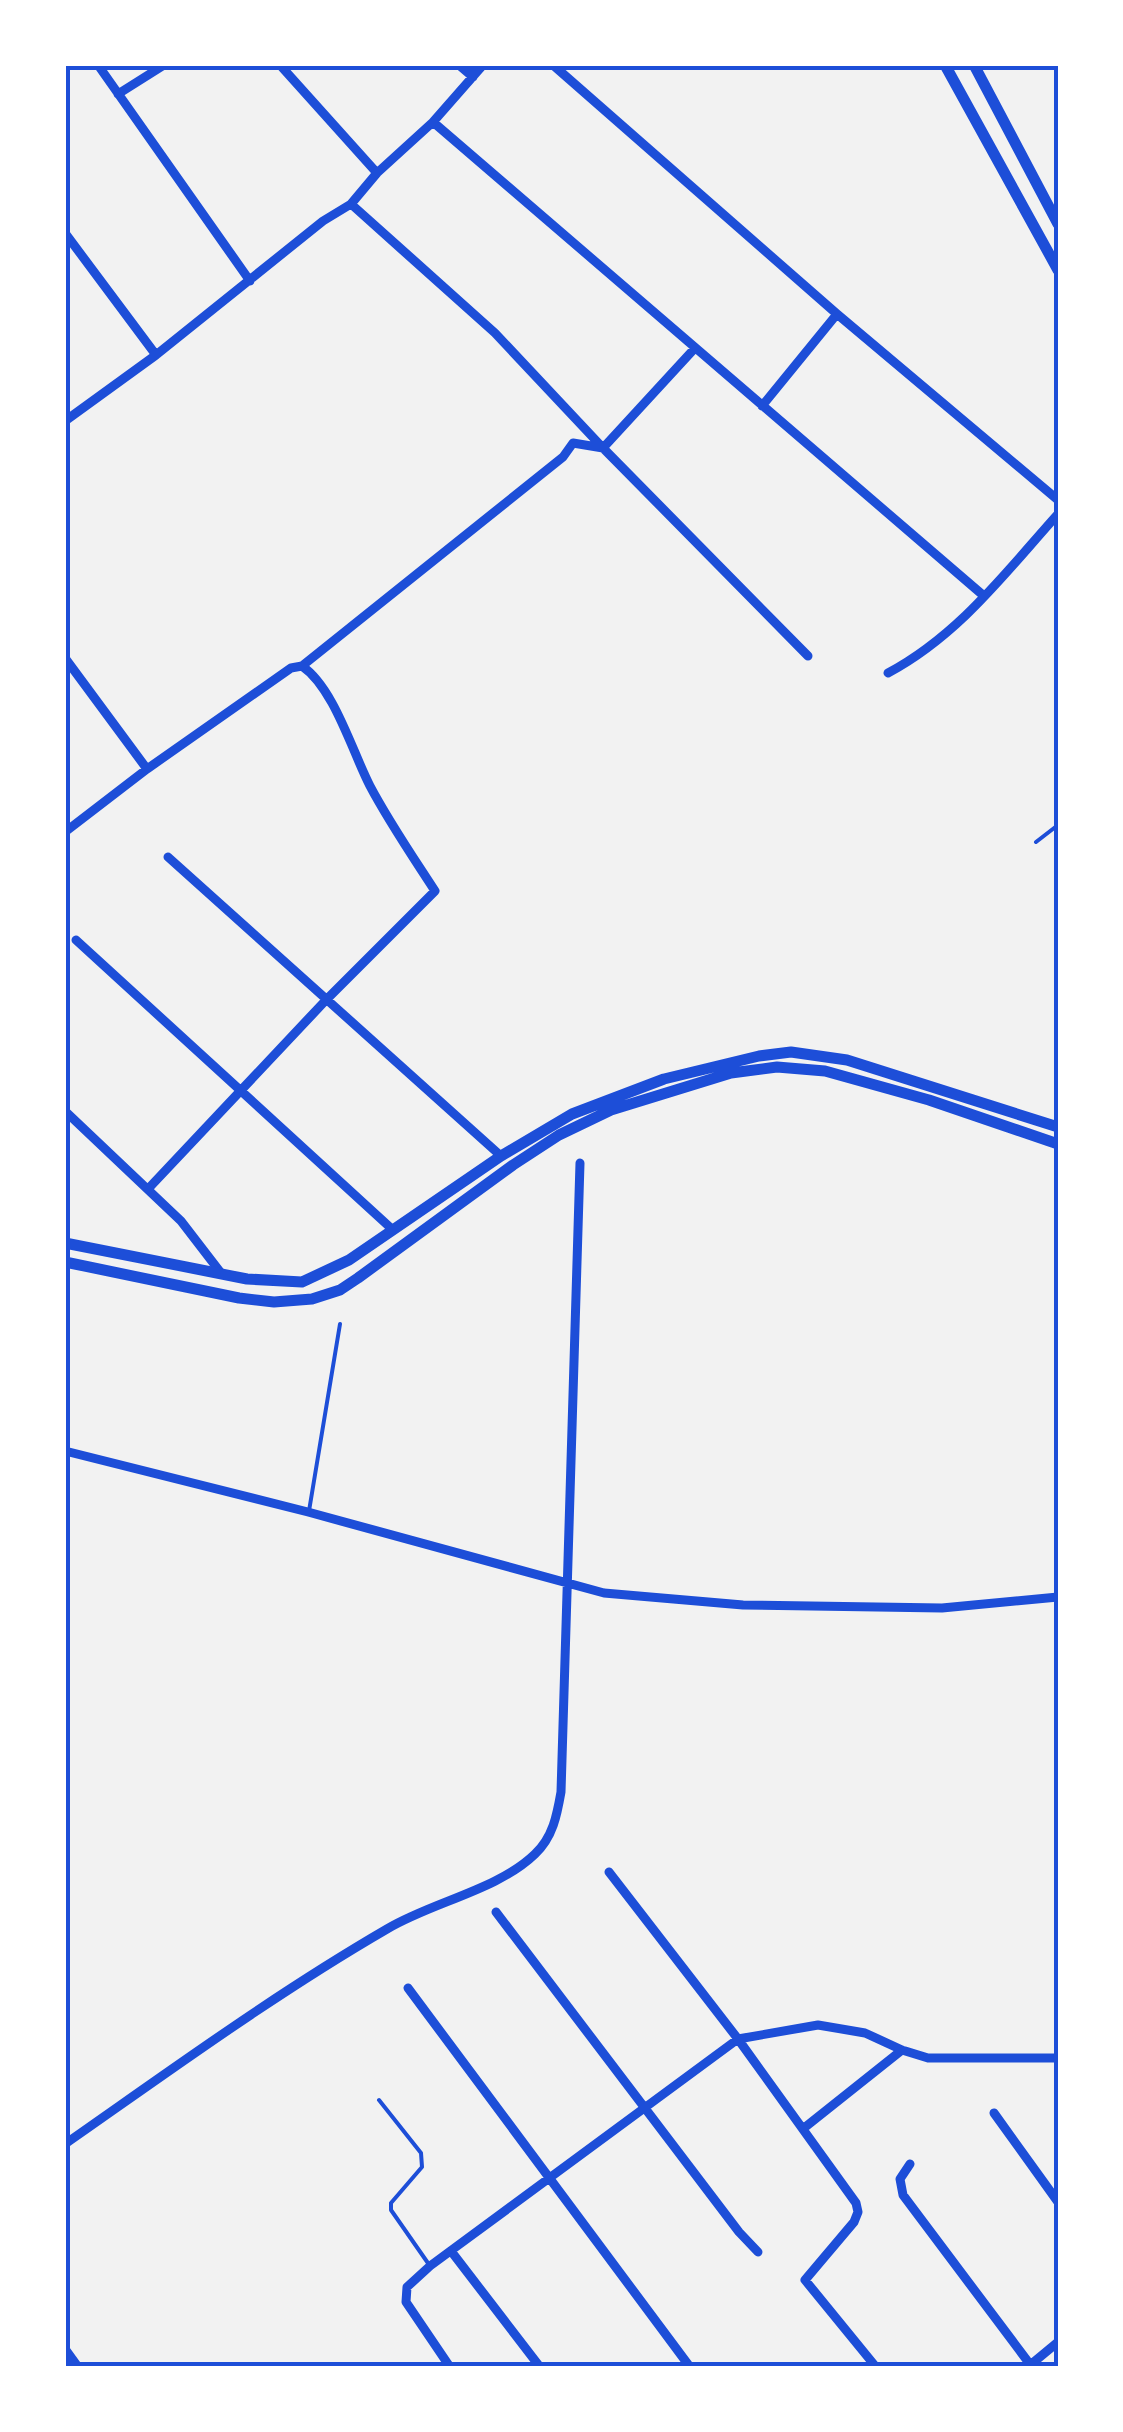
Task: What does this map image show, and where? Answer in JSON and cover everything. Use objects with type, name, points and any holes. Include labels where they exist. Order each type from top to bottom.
[{"type":"street","points":[[98,65],[250,281]]},
{"type":"street","points":[[118,94],[164,65]]},
{"type":"street","points":[[280,65],[378,173]]},
{"type":"street","points":[[459,65],[473,77]]},
{"type":"street","points":[[65,421],[351,204],[378,173],[434,122],[484,65]]},
{"type":"street","points":[[553,65],[837,314],[1058,500]]},
{"type":"street","points":[[945,65],[1058,270]]},
{"type":"street","points":[[974,65],[1058,224]]},
{"type":"street","points":[[434,122],[984,596]]},
{"type":"street","points":[[351,204],[496,333],[808,656]]},
{"type":"street","points":[[65,234],[156,355]]},
{"type":"street","points":[[762,406],[837,314]]},
{"type":"street","points":[[603,448],[696,348]]},
{"type":"street","points":[[65,832],[291,668],[302,666],[563,457],[573,443],[603,448]]},
{"type":"street","points":[[888,674],[922,654],[984,596],[1058,514]]},
{"type":"street","points":[[65,658],[147,769]]},
{"type":"street","points":[[148,1189],[435,890],[370,785],[332,708],[310,672],[302,666]]},
{"type":"street","points":[[168,858],[501,1156]]},
{"type":"street","points":[[76,940],[393,1230]]},
{"type":"street","points":[[65,1243],[221,1274],[271,1282],[302,1282],[331,1271],[501,1156],[572,1114],[748,1058],[791,1052],[827,1055],[1058,1127]]},
{"type":"street","points":[[65,1262],[239,1298],[274,1302],[312,1299],[340,1290],[559,1135],[653,1089],[731,1073],[798,1067],[863,1080],[1058,1144]]},
{"type":"street","points":[[65,1111],[190,1232],[221,1274]]},
{"type":"street","points":[[65,2144],[322,1967],[397,1922],[508,1872],[535,1854],[549,1836],[561,1792],[580,1164]]},
{"type":"street","points":[[65,1451],[604,1593],[743,1605],[942,1608],[1058,1597]]},
{"type":"street","points":[[609,1872],[738,2038],[850,2192],[858,2212],[854,2222],[805,2280],[876,2367]]},
{"type":"street","points":[[496,1912],[738,2232],[758,2252]]},
{"type":"street","points":[[408,1988],[690,2367]]},
{"type":"street","points":[[450,2367],[406,2302],[407,2287],[738,2038],[790,2028],[842,2027],[928,2058],[1058,2058]]},
{"type":"street","points":[[804,2128],[902,2050]]},
{"type":"street","points":[[994,2113],[1058,2202]]},
{"type":"street","points":[[910,2164],[900,2179],[903,2195],[1030,2366],[1058,2342]]},
{"type":"street","points":[[451,2251],[540,2367]]},
{"type":"street","points":[[65,2349],[78,2367]]},
{"type":"lane","points":[[1036,842],[1058,825]]},
{"type":"lane","points":[[308,1512],[340,1324]]},
{"type":"lane","points":[[379,2100],[424,2161],[391,2203],[391,2210],[430,2266]]}]
